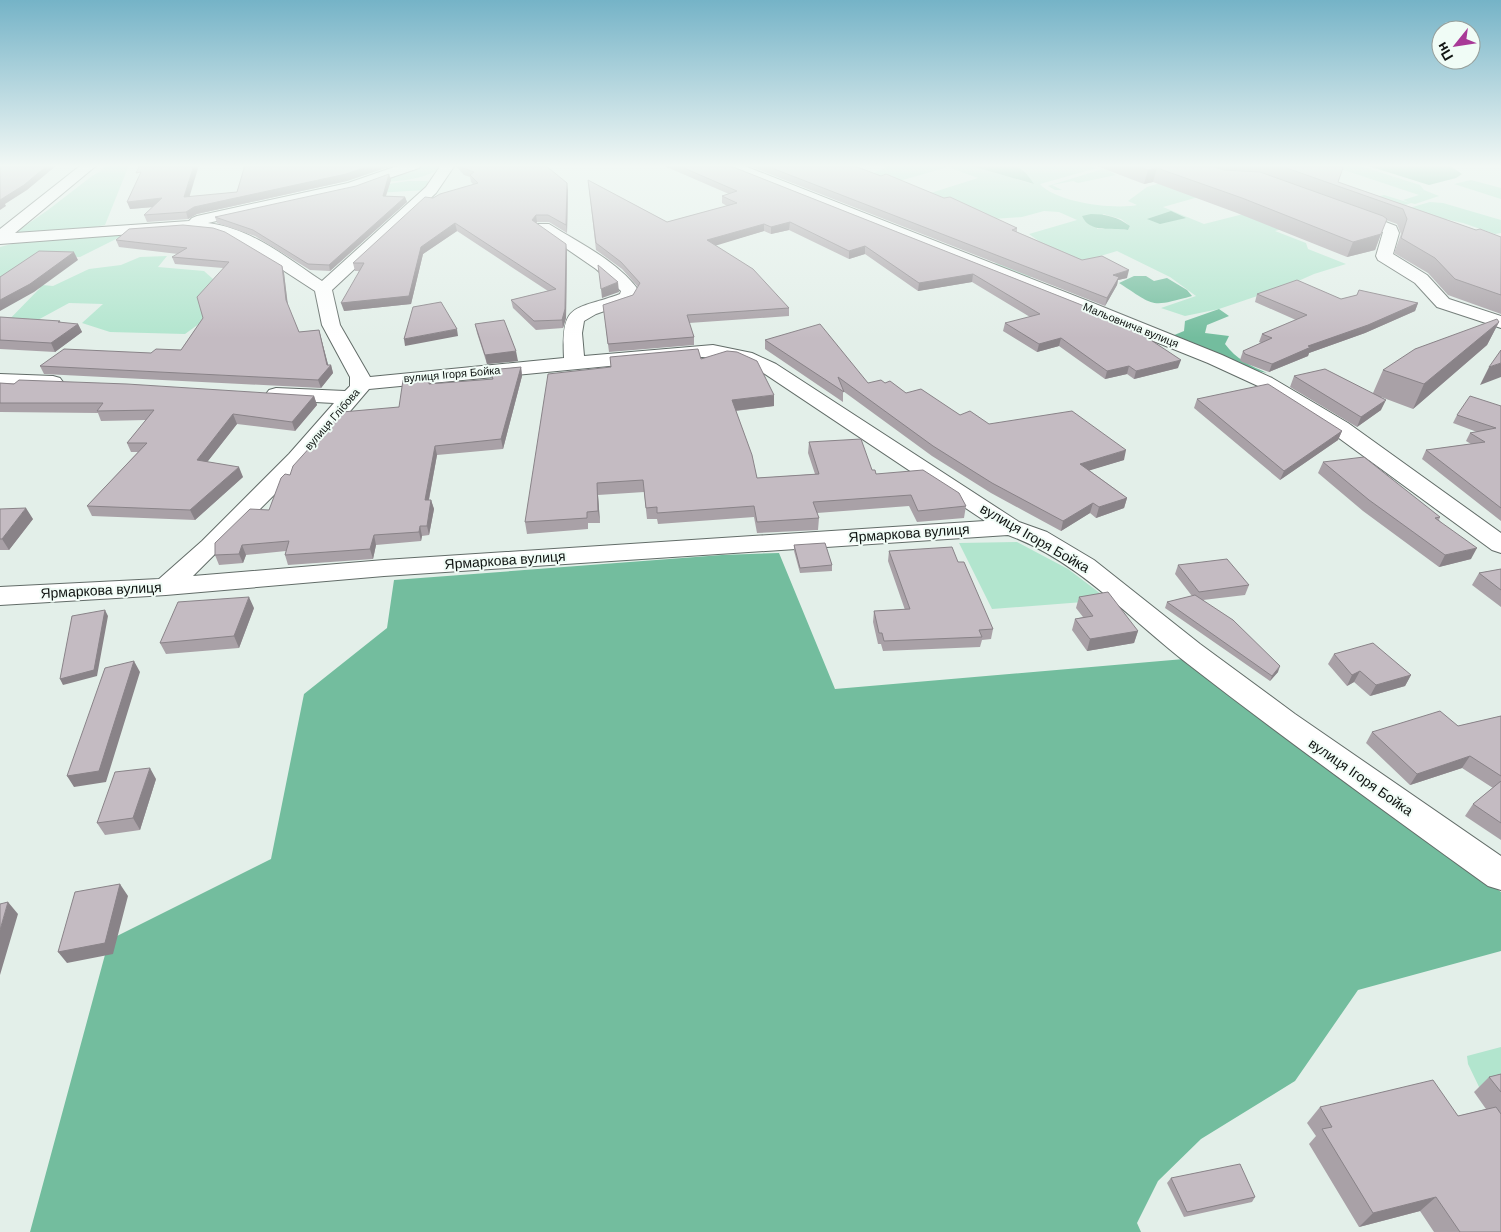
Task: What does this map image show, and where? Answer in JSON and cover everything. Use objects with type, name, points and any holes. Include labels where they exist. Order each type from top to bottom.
[{"type":"street","points":[[0,238],[19,222]]},
{"type":"street","points":[[0,238],[185,225],[196,222]]},
{"type":"street","points":[[185,225],[224,230],[234,234],[261,248],[323,289],[396,222]]},
{"type":"street","name":"Мальовнича вулиця","points":[[873,222],[1215,359],[1265,382],[1340,428],[1501,545]]},
{"type":"street","points":[[1372,222],[1390,230],[1384,256],[1421,279],[1439,301],[1501,322]]},
{"type":"street","points":[[543,227],[602,265],[625,284],[630,291],[626,296],[584,312],[575,320],[574,363]]},
{"type":"street","name":"вулиця Глібова","points":[[166,587],[211,546],[297,459],[356,391],[360,377],[328,319],[323,289]]},
{"type":"street","name":"вулиця Ігоря Бойка","points":[[255,392],[356,391],[574,363],[703,351],[731,352],[748,356],[1010,527],[1038,537],[1085,566],[1190,651],[1284,722],[1501,875]]},
{"type":"street","points":[[0,380],[75,383]]},
{"type":"street","name":"Ярмаркова вулиця","points":[[0,596],[166,587],[384,568],[1010,527]]},
{"type":"shaded area","points":[[30,222],[106,222],[105,225],[89,228],[18,234],[19,230]]},
{"type":"shaded area","points":[[1068,222],[1100,222],[1097,229],[1114,228],[1128,230],[1130,226],[1125,222],[1204,224],[1287,222],[1292,226],[1275,231],[1306,243],[1308,249],[1346,264],[1219,309],[1185,316],[1161,308],[1196,296],[1170,277],[1117,251],[1024,279],[989,265],[1051,250],[1029,234]]},
{"type":"shaded area","points":[[1087,222],[1125,222],[1130,226],[1128,230],[1102,229]]},
{"type":"shaded area","points":[[1461,222],[1501,222],[1501,233],[1495,234]]},
{"type":"shaded area","points":[[126,234],[80,257],[37,256],[0,279],[0,247],[27,240]]},
{"type":"shaded area","points":[[167,256],[158,267],[204,271],[213,279],[229,302],[185,334],[110,332],[82,323],[103,304],[69,303],[23,328],[1,328],[40,288],[2,286],[0,281],[53,286],[89,269],[121,265],[140,257]]},
{"type":"shaded area","points":[[1134,276],[1146,276],[1154,281],[1167,278],[1187,290],[1192,296],[1168,302],[1153,303],[1119,283]]},
{"type":"shaded area","points":[[1219,309],[1229,316],[1207,325],[1205,333],[1229,336],[1225,344],[1234,354],[1250,365],[1267,373],[1244,368],[1172,336],[1184,331],[1185,321]]},
{"type":"shaded area","points":[[1017,542],[1068,569],[1109,600],[992,609],[959,543]]},
{"type":"shaded area","points":[[779,553],[835,689],[1184,659],[1501,892],[1501,951],[1358,990],[1295,1081],[1201,1139],[1158,1181],[1137,1223],[1141,1232],[30,1232],[109,940],[271,859],[304,694],[387,628],[394,580],[722,555]]},
{"type":"shaded area","points":[[1501,1047],[1501,1086],[1481,1091],[1468,1064],[1467,1056]]},
{"type":"building","points":[[231,222],[377,222],[329,265],[308,264],[253,230]]},
{"type":"building","points":[[397,222],[536,222],[566,244],[565,309],[562,320],[534,321],[511,300],[556,289],[455,223],[421,247],[409,296],[341,303],[364,263],[353,263]]},
{"type":"building","points":[[593,222],[788,222],[771,227],[764,224],[707,240],[753,269],[789,308],[687,315],[694,337],[608,344],[603,305],[633,295],[640,283],[621,262],[596,243]]},
{"type":"building","points":[[791,222],[873,222],[1122,321],[1181,360],[1136,371],[1129,366],[1107,371],[1061,338],[1039,344],[1005,323],[1040,314],[973,274],[919,283],[865,246],[849,251]]},
{"type":"building","points":[[912,222],[1005,222],[1017,228],[1012,230],[1082,260],[1102,256],[1129,270],[1113,275],[1119,277],[1107,298]]},
{"type":"building","points":[[1304,222],[1386,222],[1381,234],[1353,242]]},
{"type":"building","points":[[1406,222],[1454,222],[1501,237],[1501,295],[1455,279],[1435,258],[1401,238]]},
{"type":"building","points":[[183,225],[213,228],[225,232],[282,266],[286,300],[299,332],[319,330],[327,365],[331,365],[318,380],[40,366],[64,349],[151,353],[156,349],[181,350],[203,318],[197,297],[229,262],[172,257],[187,248],[116,240],[129,229]]},
{"type":"building","points":[[39,251],[74,252],[30,284],[0,300],[0,277]]},
{"type":"building","points":[[598,265],[618,282],[601,289]]},
{"type":"building","points":[[1297,280],[1341,299],[1357,295],[1359,290],[1418,303],[1368,325],[1308,346],[1311,347],[1272,364],[1245,354],[1243,351],[1272,338],[1262,334],[1307,315],[1257,294]]},
{"type":"building","points":[[441,302],[457,329],[404,339],[413,307]]},
{"type":"building","points":[[0,317],[78,324],[51,343],[0,340]]},
{"type":"building","points":[[1497,319],[1499,322],[1424,384],[1383,370],[1415,349]]},
{"type":"building","points":[[504,320],[516,351],[485,355],[475,324]]},
{"type":"building","points":[[820,324],[868,383],[881,380],[885,383],[890,381],[906,393],[921,389],[960,415],[970,411],[989,424],[1072,411],[1126,450],[1080,464],[1127,498],[1099,507],[1093,503],[1063,521],[992,483],[933,446],[838,377],[844,392],[765,340]]},
{"type":"building","points":[[698,349],[701,359],[727,351],[737,352],[757,361],[774,395],[732,400],[752,455],[757,478],[819,474],[809,442],[861,439],[872,470],[875,470],[876,474],[923,470],[959,493],[966,506],[918,511],[911,495],[813,502],[819,518],[757,522],[754,506],[657,513],[657,507],[646,508],[643,480],[597,483],[598,511],[587,512],[587,518],[525,522],[548,374],[611,367],[610,357]]},
{"type":"building","points":[[1501,350],[1501,363],[1489,367]]},
{"type":"building","points":[[521,367],[501,439],[435,446],[425,500],[431,500],[427,526],[420,526],[419,532],[374,535],[370,549],[285,555],[289,541],[242,545],[239,554],[215,555],[215,543],[250,509],[269,510],[281,478],[285,474],[290,475],[293,466],[342,412],[399,407],[403,380],[429,377],[429,384],[493,379],[490,370]]},
{"type":"building","points":[[1325,369],[1386,400],[1361,417],[1294,376]]},
{"type":"building","points":[[19,380],[127,384],[314,396],[292,422],[233,414],[197,460],[239,467],[190,510],[87,506],[147,443],[127,443],[154,410],[97,411],[103,403],[0,403],[0,383],[14,384]]},
{"type":"building","points":[[1268,384],[1342,431],[1284,471],[1197,399]]},
{"type":"building","points":[[1470,396],[1501,406],[1501,508],[1426,450],[1485,442],[1470,433],[1496,428],[1457,415]]},
{"type":"building","points":[[1364,457],[1440,517],[1435,518],[1477,548],[1445,555],[1369,500],[1323,462]]},
{"type":"building","points":[[26,508],[2,539],[0,539],[0,509]]},
{"type":"building","points":[[825,543],[832,565],[800,568],[794,545]]},
{"type":"building","points":[[952,547],[958,562],[964,562],[993,629],[979,630],[982,637],[884,641],[882,633],[879,633],[874,611],[910,609],[889,551]]},
{"type":"building","points":[[1227,559],[1249,585],[1199,592],[1178,565]]},
{"type":"building","points":[[1501,569],[1501,590],[1479,573]]},
{"type":"building","points":[[1108,592],[1138,631],[1090,639],[1075,619],[1093,616],[1079,597]]},
{"type":"building","points":[[1195,595],[1233,620],[1280,666],[1272,676],[1167,602]]},
{"type":"building","points":[[249,597],[234,636],[160,643],[178,602]]},
{"type":"building","points":[[105,610],[94,670],[60,679],[72,616]]},
{"type":"building","points":[[1373,643],[1411,675],[1376,685],[1360,671],[1352,675],[1334,654]]},
{"type":"building","points":[[134,661],[99,771],[67,776],[105,668]]},
{"type":"building","points":[[1440,711],[1458,726],[1501,716],[1501,776],[1470,756],[1417,774],[1372,732]]},
{"type":"building","points":[[150,768],[133,818],[97,823],[115,772]]},
{"type":"building","points":[[1501,781],[1501,823],[1473,804]]},
{"type":"building","points":[[120,884],[105,943],[58,952],[75,892]]},
{"type":"building","points":[[8,902],[0,930],[0,904]]},
{"type":"building","points":[[1501,1074],[1501,1092],[1489,1077]]},
{"type":"building","points":[[1433,1080],[1458,1116],[1496,1107],[1501,1114],[1501,1232],[1460,1232],[1436,1197],[1373,1213],[1322,1129],[1332,1127],[1320,1107]]},
{"type":"building","points":[[1240,1164],[1255,1197],[1187,1212],[1171,1178]]}]
